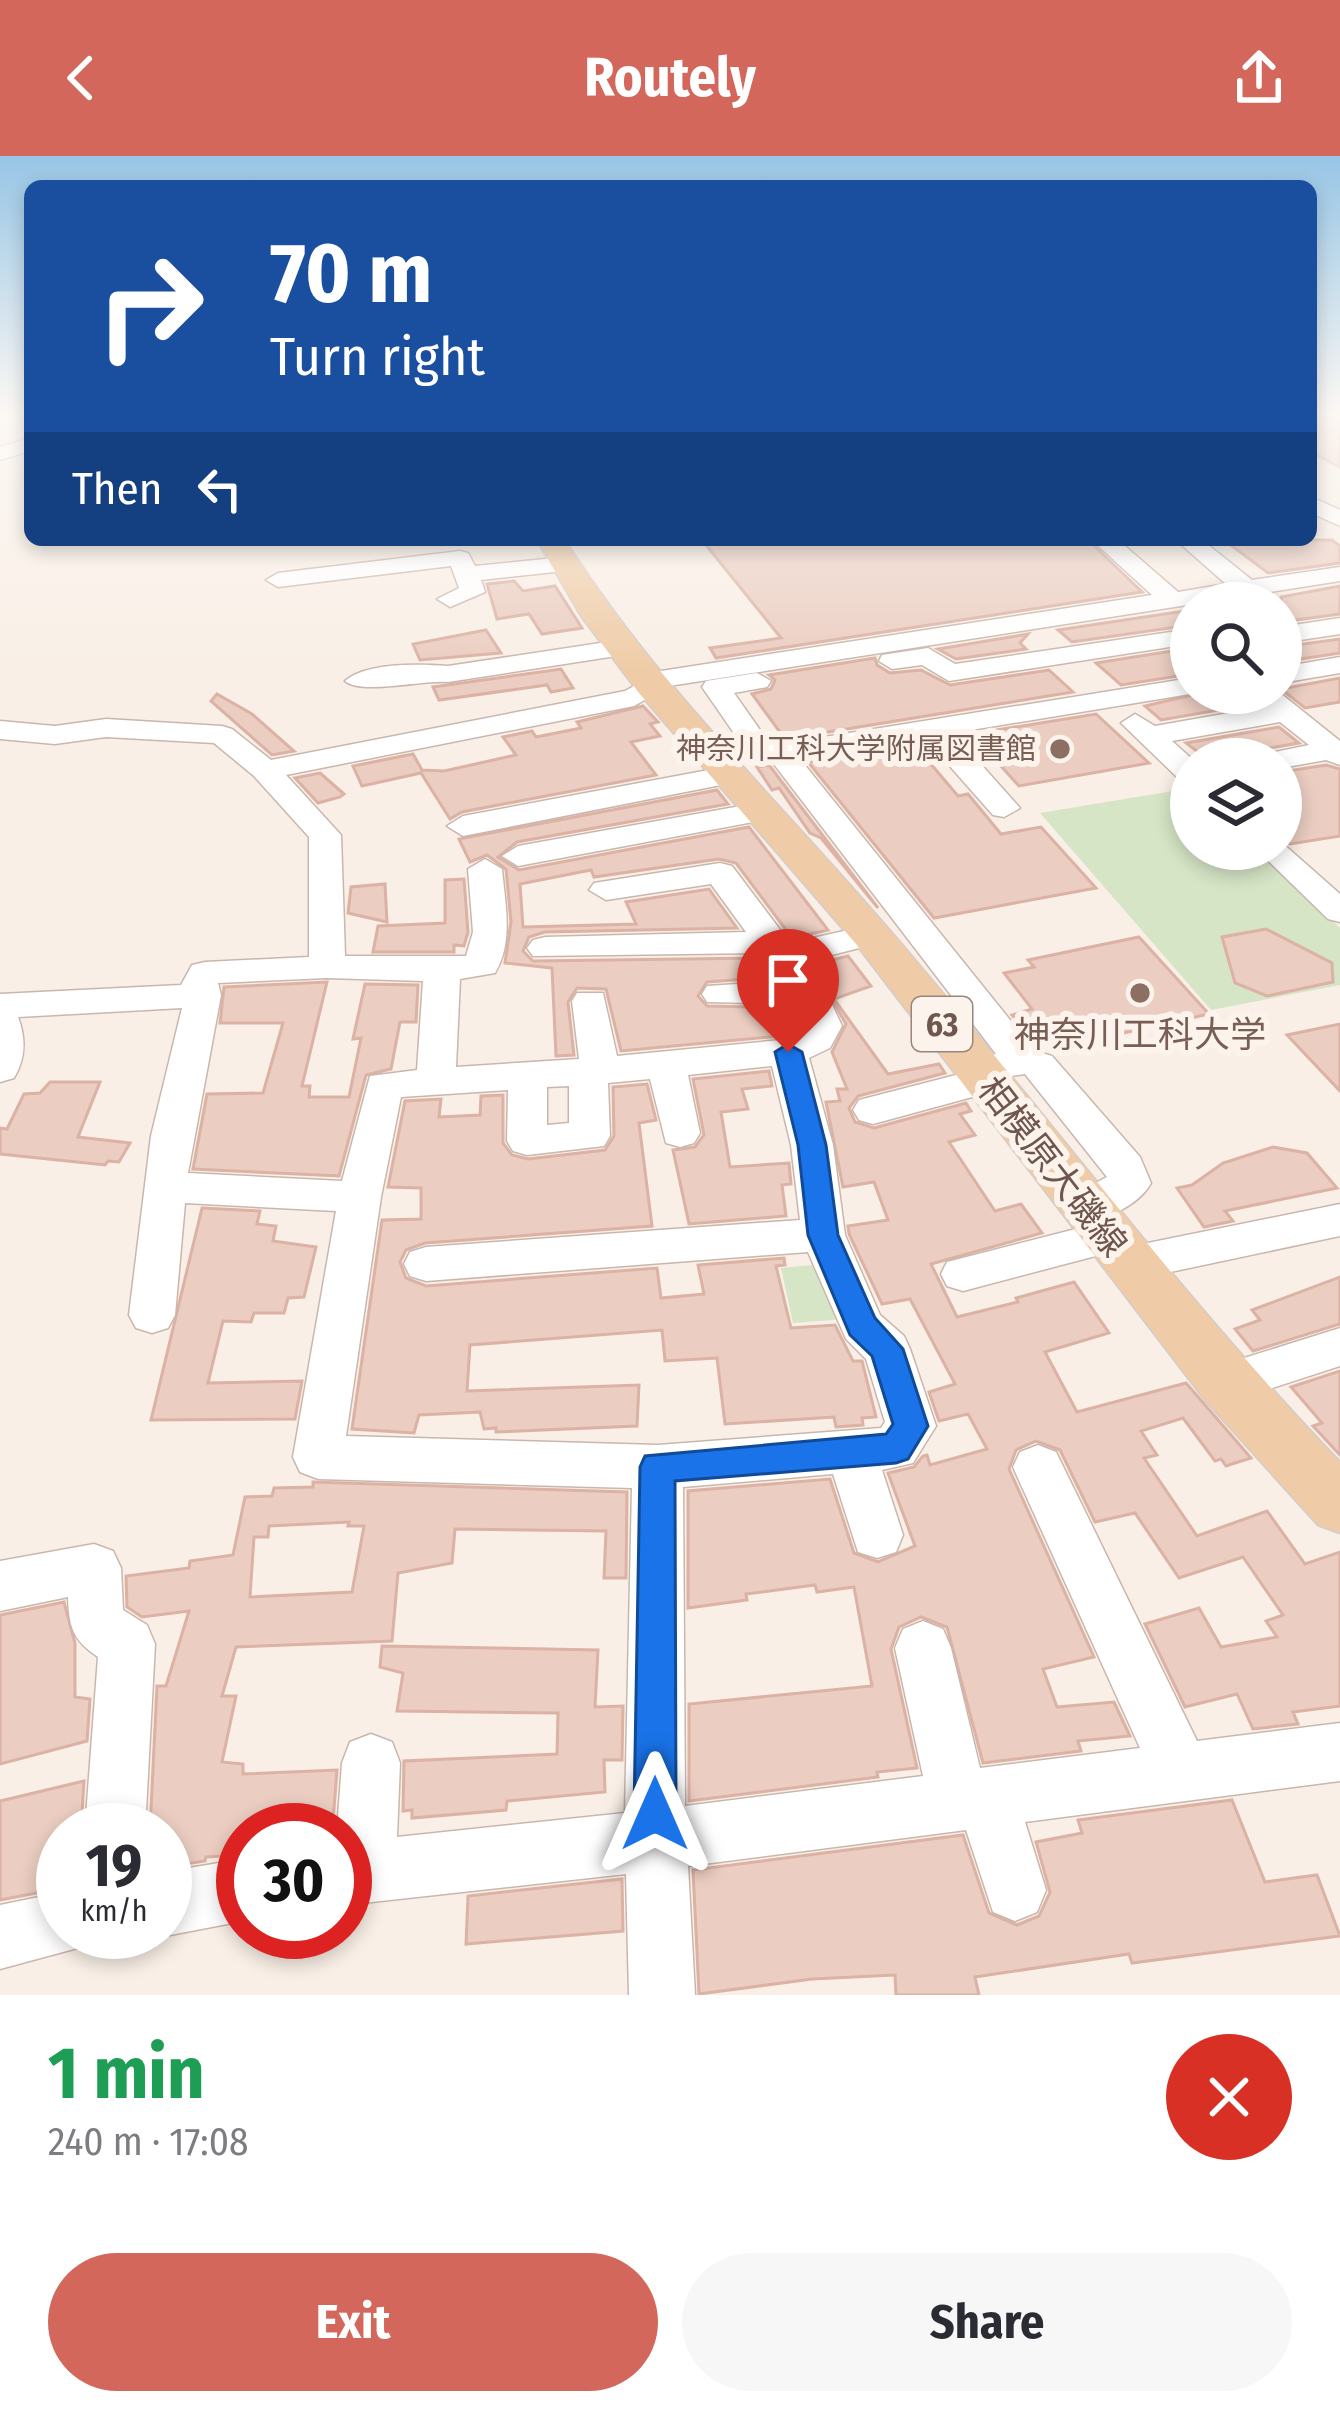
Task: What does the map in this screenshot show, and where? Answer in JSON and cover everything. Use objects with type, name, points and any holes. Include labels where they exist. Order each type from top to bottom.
[{"type":"main road","name":"相模原大磯線","points":[[557,552],[651,686],[998,1069],[1226,1383],[1340,1505]]},
{"type":"street","points":[[328,546],[336,572]]},
{"type":"street","points":[[1109,546],[1170,614]]},
{"type":"street","points":[[1195,546],[1239,582]]},
{"type":"street","points":[[468,574],[557,552]]},
{"type":"street","points":[[278,580],[452,557],[464,561],[473,592],[450,599]]},
{"type":"street","points":[[1287,582],[1340,574]]},
{"type":"street","points":[[1307,579],[1340,602]]},
{"type":"street","points":[[265,770],[634,698],[661,679],[1170,599]]},
{"type":"street","points":[[1302,632],[1340,626]]},
{"type":"street","points":[[962,687],[1170,641]]},
{"type":"street","points":[[358,681],[449,677],[620,648]]},
{"type":"street","points":[[991,718],[928,656],[716,687],[757,746],[780,753],[1170,689]]},
{"type":"street","points":[[1302,671],[1340,665]]},
{"type":"street","points":[[1109,699],[1170,756]]},
{"type":"street","points":[[82,705],[233,741],[265,770],[325,835],[327,967]]},
{"type":"street","points":[[187,727],[178,715],[228,709]]},
{"type":"street","points":[[1288,714],[1336,753]]},
{"type":"street","points":[[1149,736],[1340,716]]},
{"type":"street","points":[[0,730],[55,735],[106,728],[187,727]]},
{"type":"street","points":[[932,728],[1004,808]]},
{"type":"street","points":[[780,753],[998,1069],[872,1110]]},
{"type":"street","points":[[1302,757],[1336,753]]},
{"type":"street","points":[[463,826],[730,775]]},
{"type":"street","points":[[152,1315],[171,1136],[203,995],[198,988],[205,974],[327,967],[442,970],[482,965],[502,862],[641,827],[763,811]]},
{"type":"street","points":[[1295,870],[1340,912]]},
{"type":"street","points":[[606,890],[720,873],[808,992],[823,1026],[817,1039],[788,1052],[594,1071],[384,1084],[360,1196],[318,1457],[658,1467],[896,1448],[911,1426],[887,1349],[862,1326],[823,1235],[812,1145],[788,1052]]},
{"type":"street","points":[[545,948],[778,949],[872,935]]},
{"type":"street","points":[[436,1080],[442,970]]},
{"type":"street","points":[[720,994],[808,992]]},
{"type":"street","points":[[0,1006],[203,995]]},
{"type":"street","points":[[528,1075],[527,1141],[590,1136],[594,1071],[590,1001]]},
{"type":"street","points":[[0,1018],[7,1038],[0,1069]]},
{"type":"street","points":[[667,1064],[680,1133]]},
{"type":"street","points":[[168,1187],[360,1196]]},
{"type":"street","points":[[963,1274],[1109,1225],[1340,1220]]},
{"type":"street","points":[[426,1264],[823,1235]]},
{"type":"street","points":[[1226,1383],[1340,1347]]},
{"type":"street","points":[[851,1452],[877,1535]]},
{"type":"street","points":[[658,1467],[656,1840],[662,1995]]},
{"type":"street","points":[[1038,1467],[1064,1548],[1122,1680],[1181,1772]]},
{"type":"street","points":[[0,1586],[94,1568],[96,1624],[128,1644],[118,1803]]},
{"type":"street","points":[[923,1648],[972,1799],[1016,1890]]},
{"type":"street","points":[[372,1870],[656,1840],[1340,1752]]},
{"type":"street","points":[[365,1803],[371,1763]]},
{"type":"street","points":[[0,1937],[36,1930]]},
{"type":"green space","points":[[1170,791],[1170,870],[1280,870],[1340,928],[1340,985],[1211,1010],[1040,813]]},
{"type":"green space","points":[[823,1264],[845,1319],[793,1323],[781,1268]]},
{"type":"building","points":[[1317,540],[1332,540],[1340,546],[1340,563],[1268,573],[1232,546],[1317,546]]},
{"type":"building","points":[[707,546],[1094,546],[1142,592],[716,658],[710,648],[781,638]]},
{"type":"building","points":[[514,581],[523,591],[555,586],[582,628],[542,634],[529,614],[497,619],[487,584]]},
{"type":"building","points":[[1340,586],[1340,614],[1302,619],[1302,593]]},
{"type":"building","points":[[1170,613],[1170,628],[1072,642],[1058,630]]},
{"type":"building","points":[[486,630],[501,653],[420,660],[413,644]]},
{"type":"building","points":[[1028,634],[1020,643],[1026,649],[956,659],[938,649]]},
{"type":"building","points":[[1340,639],[1340,653],[1302,659],[1302,644]]},
{"type":"building","points":[[1170,651],[1170,677],[1121,685],[1096,663]]},
{"type":"building","points":[[875,658],[890,673],[921,670],[950,685],[1049,670],[1073,692],[785,739],[752,694],[771,689],[775,680],[769,675]]},
{"type":"building","points":[[561,669],[573,688],[551,692],[547,685],[439,700],[433,687]]},
{"type":"building","points":[[1340,678],[1340,702],[1305,708],[1302,685]]},
{"type":"building","points":[[217,694],[252,714],[294,751],[272,755],[211,701]]},
{"type":"building","points":[[1170,700],[1170,714],[1196,714],[1161,720],[1145,706]]},
{"type":"building","points":[[643,706],[658,722],[650,724],[660,736],[631,742],[656,775],[462,812],[450,819],[421,773],[362,786],[353,766],[413,754],[422,770],[444,771],[516,755],[503,737],[532,731],[536,737],[581,728],[577,722]]},
{"type":"building","name":"神奈川工科大学附属図書館","points":[[1096,714],[1149,763],[1019,786],[972,734]]},
{"type":"building","points":[[1279,727],[1293,738],[1215,738]]},
{"type":"building","points":[[914,744],[958,796],[968,794],[1001,834],[1041,827],[1096,888],[934,918],[808,762]]},
{"type":"building","points":[[769,765],[878,908],[821,838],[810,833],[779,788],[772,790],[757,767]]},
{"type":"building","points":[[1326,765],[1340,769],[1340,836],[1302,842],[1302,769]]},
{"type":"building","points":[[320,773],[344,794],[318,803],[295,778]]},
{"type":"building","points":[[717,790],[728,804],[517,842],[498,857],[519,870],[749,827],[828,930],[792,938],[736,863],[719,859],[594,877],[591,870],[520,884],[523,927],[636,924],[626,902],[709,889],[737,928],[545,932],[529,937],[523,951],[533,961],[759,958],[773,977],[707,982],[698,996],[707,1006],[791,1008],[797,1028],[780,1036],[621,1051],[606,989],[577,988],[568,1002],[574,1055],[556,1056],[552,968],[505,963],[511,922],[506,869],[487,855],[470,862],[459,839]]},
{"type":"building","points":[[464,879],[468,932],[464,946],[454,945],[454,952],[373,952],[378,926],[445,923],[445,880]]},
{"type":"building","points":[[385,884],[387,922],[348,913],[351,887]]},
{"type":"building","points":[[1266,929],[1332,963],[1333,982],[1267,996],[1235,983],[1222,937]]},
{"type":"building","points":[[1139,937],[1209,1014],[1092,1040],[1081,1025],[1030,1036],[1012,1015],[1032,1009],[1004,973],[1034,967],[1028,960]]},
{"type":"building","points":[[848,956],[871,986],[834,999],[888,1074],[939,1064],[945,1073],[858,1096],[849,1108],[855,1122],[874,1128],[966,1103],[971,1111],[960,1114],[975,1135],[949,1142],[995,1211],[1021,1204],[1042,1233],[931,1264],[957,1317],[1074,1282],[1109,1333],[1045,1352],[1077,1412],[1186,1383],[1251,1458],[1226,1466],[1221,1459],[1215,1461],[1183,1418],[1141,1431],[1157,1455],[1144,1458],[1197,1536],[1267,1511],[1305,1564],[1340,1552],[1340,1706],[1293,1712],[1298,1724],[1253,1729],[1237,1694],[1185,1707],[1145,1624],[1199,1608],[1221,1647],[1277,1637],[1266,1621],[1283,1615],[1243,1557],[1179,1578],[1135,1513],[1095,1522],[1060,1450],[1036,1441],[1016,1450],[1009,1469],[1094,1657],[1043,1669],[1057,1707],[1114,1702],[1130,1736],[1078,1741],[1081,1751],[983,1763],[947,1627],[921,1617],[899,1627],[891,1649],[917,1768],[689,1801],[689,1704],[872,1686],[854,1587],[817,1592],[815,1585],[688,1608],[688,1491],[830,1479],[854,1553],[878,1562],[915,1546],[888,1473],[914,1467],[927,1455],[930,1465],[987,1449],[968,1414],[939,1421],[929,1392],[955,1384],[910,1299],[882,1304],[849,1234],[848,1226],[888,1220],[874,1182],[843,1187],[826,1102],[840,1101],[837,1089],[847,1089],[832,1052],[846,1024],[812,965]]},
{"type":"building","points":[[327,982],[302,1086],[310,1086],[309,1097],[349,1097],[361,1038],[353,1039],[365,984],[418,985],[416,1022],[400,1022],[391,1069],[366,1075],[339,1176],[193,1169],[207,1094],[263,1093],[283,1023],[220,1023],[224,987]]},
{"type":"building","points":[[1340,1024],[1340,1091],[1287,1035]]},
{"type":"building","points":[[769,1071],[772,1086],[742,1089],[748,1109],[721,1112],[730,1167],[789,1163],[791,1184],[782,1185],[786,1216],[689,1224],[673,1150],[695,1147],[704,1135],[693,1079]]},
{"type":"building","points":[[50,1082],[100,1082],[78,1137],[130,1143],[119,1162],[105,1165],[0,1154],[0,1128],[7,1129],[24,1094],[40,1093]]},
{"type":"building","points":[[647,1084],[656,1120],[639,1123],[652,1226],[425,1243],[406,1250],[400,1262],[406,1278],[426,1286],[657,1268],[661,1298],[704,1294],[698,1265],[784,1258],[785,1265],[776,1266],[791,1328],[835,1325],[853,1361],[862,1361],[876,1417],[862,1418],[863,1425],[836,1427],[834,1417],[725,1424],[717,1358],[665,1361],[662,1330],[470,1345],[467,1391],[639,1385],[637,1426],[496,1432],[496,1428],[484,1429],[480,1412],[419,1415],[414,1433],[352,1429],[382,1220],[421,1219],[421,1188],[388,1187],[405,1101],[441,1099],[439,1117],[480,1115],[481,1096],[503,1095],[503,1143],[512,1155],[528,1159],[605,1150],[614,1136],[613,1087]]},
{"type":"building","points":[[1273,1147],[1307,1153],[1337,1188],[1225,1211],[1233,1221],[1204,1227],[1177,1188],[1192,1185],[1223,1163]]},
{"type":"building","points":[[202,1208],[260,1211],[257,1224],[276,1226],[273,1241],[316,1247],[304,1297],[288,1298],[284,1313],[254,1313],[251,1322],[223,1321],[208,1383],[302,1381],[295,1419],[151,1420]]},
{"type":"building","points":[[1340,1277],[1340,1324],[1253,1351],[1235,1329],[1260,1320],[1252,1310]]},
{"type":"building","points":[[1340,1371],[1340,1455],[1313,1426],[1322,1423],[1291,1387]]},
{"type":"building","points":[[313,1482],[627,1492],[626,1578],[604,1578],[606,1531],[455,1529],[452,1563],[398,1573],[392,1641],[236,1647],[222,1696],[236,1696],[222,1762],[243,1764],[243,1774],[337,1770],[334,1803],[216,1803],[216,1856],[192,1863],[192,1803],[151,1803],[157,1686],[166,1686],[189,1611],[142,1617],[127,1607],[126,1576],[189,1568],[190,1561],[233,1555],[245,1497],[272,1496],[274,1488],[313,1487]],"holes":[[[349,1522],[348,1526],[364,1526],[352,1592],[250,1597],[254,1537],[268,1537],[269,1526]]]},
{"type":"building","points":[[64,1602],[75,1643],[75,1697],[90,1699],[87,1741],[0,1764],[0,1615]]},
{"type":"building","points":[[382,1646],[598,1650],[595,1707],[623,1706],[622,1760],[604,1760],[605,1792],[507,1801],[506,1810],[412,1818],[412,1810],[403,1811],[404,1761],[557,1754],[558,1713],[397,1711],[403,1673],[380,1667]]},
{"type":"building","points":[[84,1781],[83,1803],[36,1803],[36,1893],[0,1900],[0,1801]]},
{"type":"building","points":[[1232,1800],[1265,1882],[1317,1875],[1340,1936],[1132,1963],[1129,1954],[975,1977],[979,1995],[896,1995],[895,1975],[812,1979],[699,1994],[693,1870],[963,1835],[989,1913],[1017,1925],[1039,1916],[1050,1892],[1036,1842],[1082,1833],[1078,1820]]},
{"type":"building","points":[[622,1879],[623,1931],[466,1944],[468,1896]]},
{"type":"place","name":"神奈川工科大学附属図書館","points":[[1060,749]]},
{"type":"place","name":"神奈川工科大学","points":[[1140,993]]},
{"type":"route","points":[[655,1814],[658,1467],[896,1448],[911,1426],[887,1349],[862,1326],[823,1235],[812,1145],[788,1052]]}]
